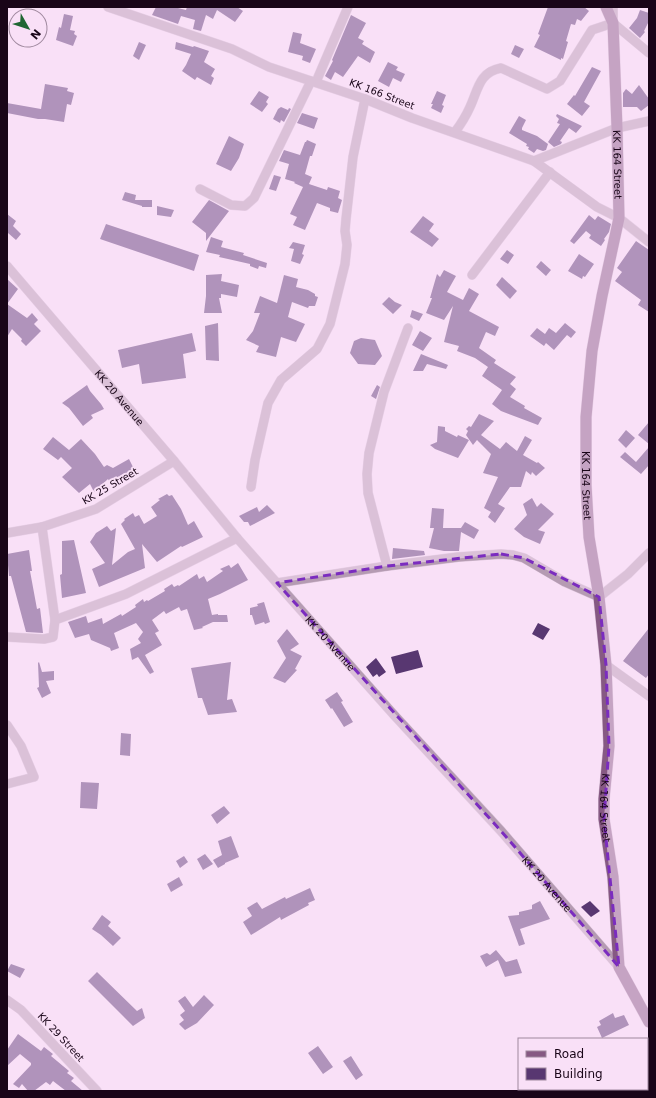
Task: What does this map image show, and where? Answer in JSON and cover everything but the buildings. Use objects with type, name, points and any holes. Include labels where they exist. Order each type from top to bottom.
[{"type":"main road","name":"KK 164 Street","points":[[606,7],[613,23],[619,218],[592,350],[586,417],[586,485],[589,537],[599,597],[606,665],[609,746],[604,799],[604,819],[613,877],[620,967]]},
{"type":"main road","name":"KK 20 Avenue","points":[[620,967],[649,1022]]},
{"type":"street","name":"KK 166 Street","points":[[108,7],[232,49],[269,67],[365,99],[412,118],[534,161],[597,206],[619,218],[649,242]]},
{"type":"street","points":[[200,189],[231,205],[245,206],[254,198],[313,82],[348,7]]},
{"type":"street","points":[[612,7],[613,23],[649,53]]},
{"type":"street","points":[[455,132],[470,106],[483,77],[493,70],[501,68],[547,89],[560,81],[592,30],[613,23]]},
{"type":"street","points":[[251,487],[255,460],[268,403],[281,380],[317,349],[330,324],[345,264],[347,245],[345,231],[353,157],[365,99]]},
{"type":"street","points":[[534,161],[617,128],[649,121]]},
{"type":"street","points":[[472,275],[550,172]]},
{"type":"street","name":"KK 20 Avenue","points":[[7,266],[174,461],[237,538],[394,715],[501,831],[620,967]]},
{"type":"street","points":[[387,566],[368,493],[367,474],[369,453],[384,392],[408,328]]},
{"type":"street","name":"KK 25 Street","points":[[7,533],[42,527],[96,509],[174,461]]},
{"type":"street","points":[[7,637],[50,639],[53,637],[55,620],[42,527]]},
{"type":"street","points":[[55,620],[126,594],[237,538]]},
{"type":"street","points":[[277,583],[387,566],[458,557],[501,554],[524,558],[564,582],[599,597],[628,574],[649,553]]},
{"type":"street","points":[[606,665],[647,693],[649,696]]},
{"type":"street","points":[[7,725],[21,746],[34,777],[7,784]]},
{"type":"street","name":"KK 29 Street","points":[[7,1000],[21,1010],[96,1091]]},
{"type":"highlighted area","points":[[501,554],[524,558],[599,597],[606,665],[609,746],[604,819],[619,967],[501,831],[277,583],[387,566]]}]
